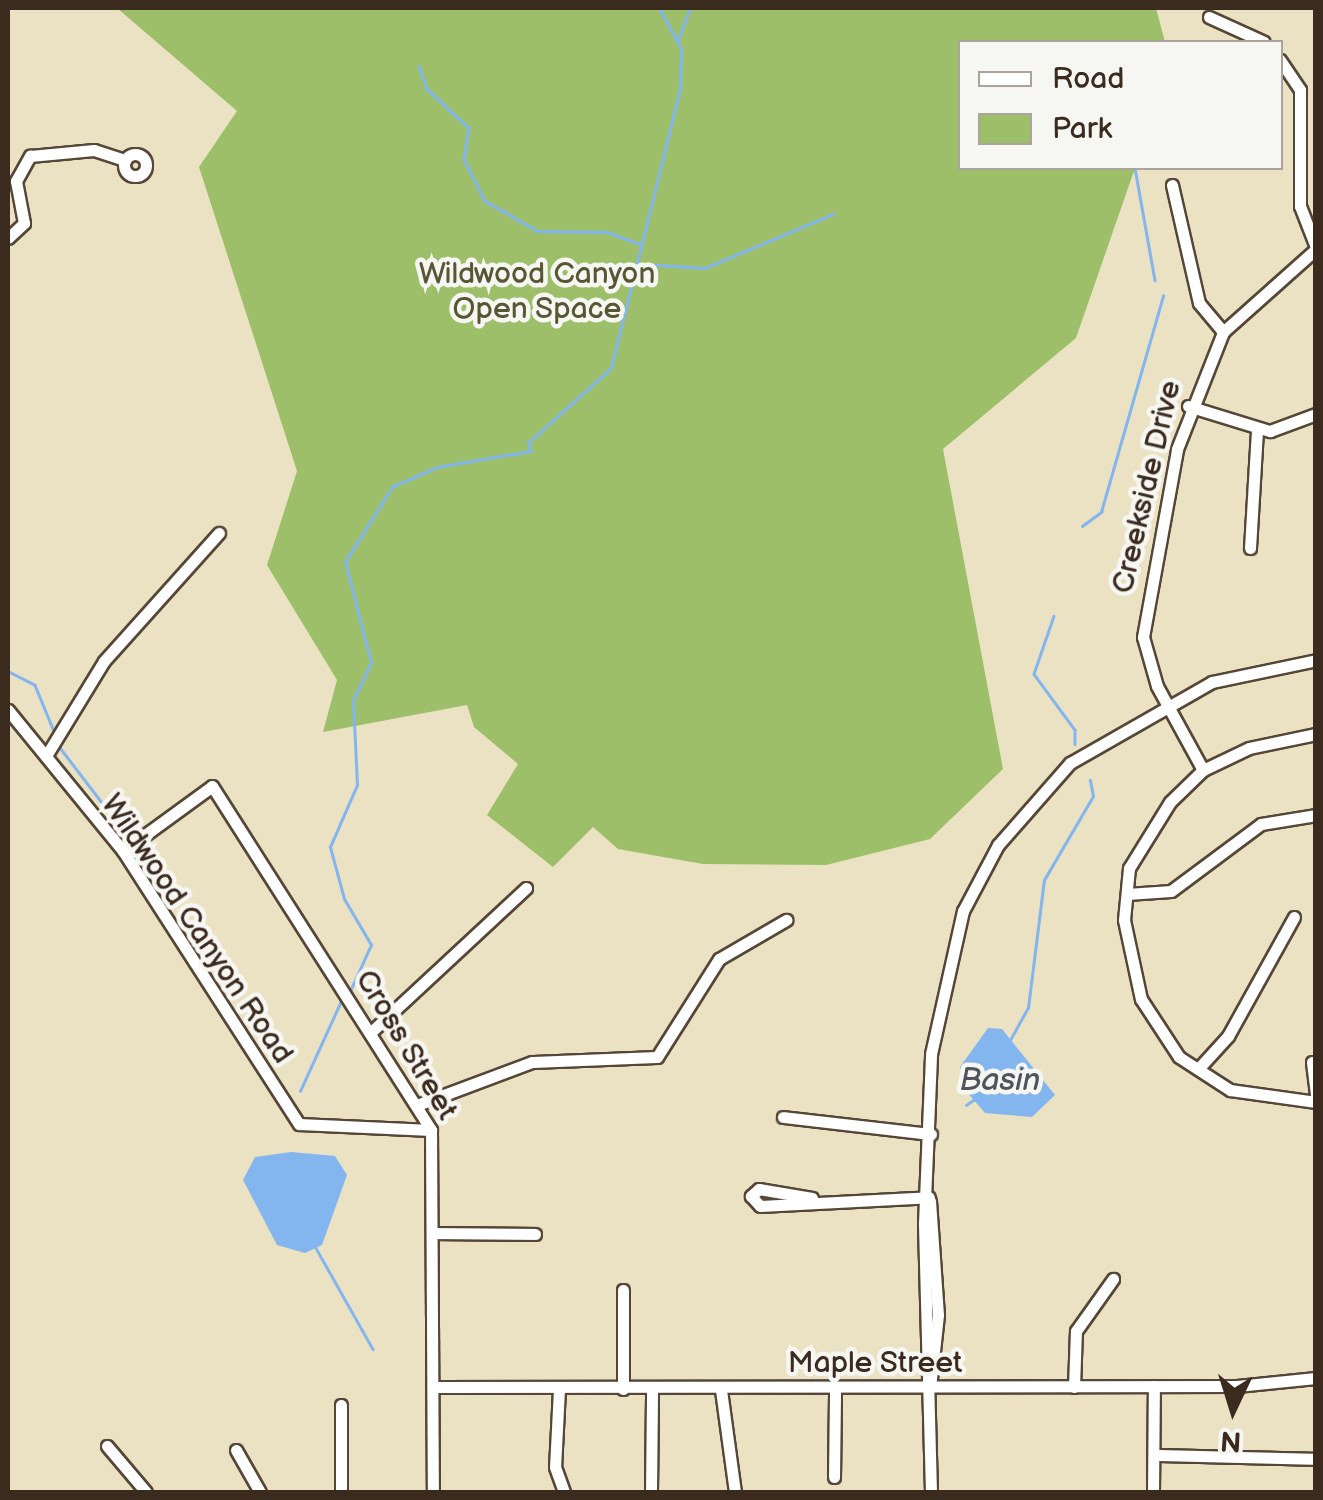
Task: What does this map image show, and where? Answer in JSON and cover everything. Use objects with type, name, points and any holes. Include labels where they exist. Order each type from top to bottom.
[{"type":"street","points":[[1209,18],[1259,40]]},
{"type":"street","points":[[1283,64],[1300,90],[1300,206],[1316,248]]},
{"type":"street","points":[[8,238],[24,223],[16,181],[30,156],[75,149],[125,160]]},
{"type":"street","points":[[1172,184],[1199,303],[1223,332]]},
{"type":"street","name":"Creekside Drive","points":[[1203,770],[1166,704],[1146,657],[1143,613],[1188,406],[1223,332],[1316,248]]},
{"type":"street","points":[[1188,406],[1257,429],[1294,427],[1316,414]]},
{"type":"street","points":[[1250,548],[1257,429]]},
{"type":"street","points":[[46,756],[104,661],[220,533]]},
{"type":"street","points":[[931,1492],[930,1134],[936,1009],[956,932],[998,845],[1070,763],[1166,704],[1212,682],[1316,660]]},
{"type":"street","name":"Wildwood Canyon Road","points":[[8,710],[124,851],[306,1129],[430,1130]]},
{"type":"street","points":[[1312,1062],[1316,1098],[1230,1090],[1198,1069],[1160,1035],[1141,999],[1127,958],[1127,894],[1137,848],[1203,770],[1316,734]]},
{"type":"street","name":"Cross Street","points":[[124,851],[206,784],[430,1130],[435,1233],[433,1492]]},
{"type":"street","points":[[1127,894],[1171,891],[1261,824],[1316,815]]},
{"type":"street","points":[[370,1033],[526,888]]},
{"type":"street","points":[[1198,1069],[1228,1036],[1294,917]]},
{"type":"street","points":[[417,1105],[532,1062],[658,1058],[718,959],[786,920]]},
{"type":"street","points":[[783,1117],[930,1134]]},
{"type":"street","points":[[812,1198],[929,1197]]},
{"type":"street","points":[[435,1233],[535,1234]]},
{"type":"street","points":[[1074,1387],[1076,1331],[1114,1279]]},
{"type":"street","points":[[622,1290],[623,1389]]},
{"type":"street","name":"Maple Street","points":[[434,1388],[1074,1387],[1316,1378]]},
{"type":"street","points":[[1154,1386],[1154,1492]]},
{"type":"street","points":[[558,1388],[555,1467],[564,1492]]},
{"type":"street","points":[[651,1492],[652,1389]]},
{"type":"street","points":[[834,1478],[835,1389]]},
{"type":"street","points":[[721,1390],[735,1492]]},
{"type":"street","points":[[341,1405],[341,1492]]},
{"type":"street","points":[[106,1446],[146,1492]]},
{"type":"street","points":[[236,1450],[260,1492]]},
{"type":"street","points":[[1154,1455],[1301,1462],[1316,1459]]},
{"type":"green space","name":"Wildwood Canyon Open Space","points":[[117,8],[1156,8],[1164,40],[958,40],[958,170],[1134,170],[1076,338],[943,449],[1003,769],[930,839],[826,865],[703,864],[618,849],[593,827],[553,867],[487,815],[518,764],[474,727],[467,705],[323,732],[337,680],[267,565],[297,471],[199,167],[237,111]]},
{"type":"water","name":"Basin","points":[[988,1028],[1002,1029],[1055,1095],[1032,1117],[985,1113],[966,1091],[960,1067]]},
{"type":"water","points":[[291,1152],[335,1156],[347,1175],[322,1245],[305,1253],[277,1245],[243,1180],[255,1157]]},
{"type":"waterway","points":[[350,991],[371,945],[344,899],[330,847],[357,785],[353,700],[371,663],[345,562],[392,487],[437,467],[531,451],[528,443],[611,368],[680,89],[681,49],[659,8]]},
{"type":"waterway","points":[[677,42],[690,8]]},
{"type":"waterway","points":[[419,66],[427,89],[469,128],[464,159],[485,201],[538,231],[607,232],[642,245]]},
{"type":"waterway","points":[[1135,170],[1155,280]]},
{"type":"waterway","points":[[641,264],[705,268],[833,214]]},
{"type":"waterway","points":[[1082,526],[1101,512],[1163,296]]},
{"type":"waterway","points":[[1054,616],[1034,674],[1075,730],[1075,744]]},
{"type":"waterway","points":[[8,671],[35,685],[54,731]]},
{"type":"waterway","points":[[58,745],[126,834]]},
{"type":"waterway","points":[[1010,1040],[1028,1008],[1044,880],[1093,796],[1090,780]]},
{"type":"waterway","points":[[300,1091],[341,1001]]},
{"type":"waterway","points":[[966,1105],[975,1099]]},
{"type":"waterway","points":[[316,1248],[373,1349]]}]
